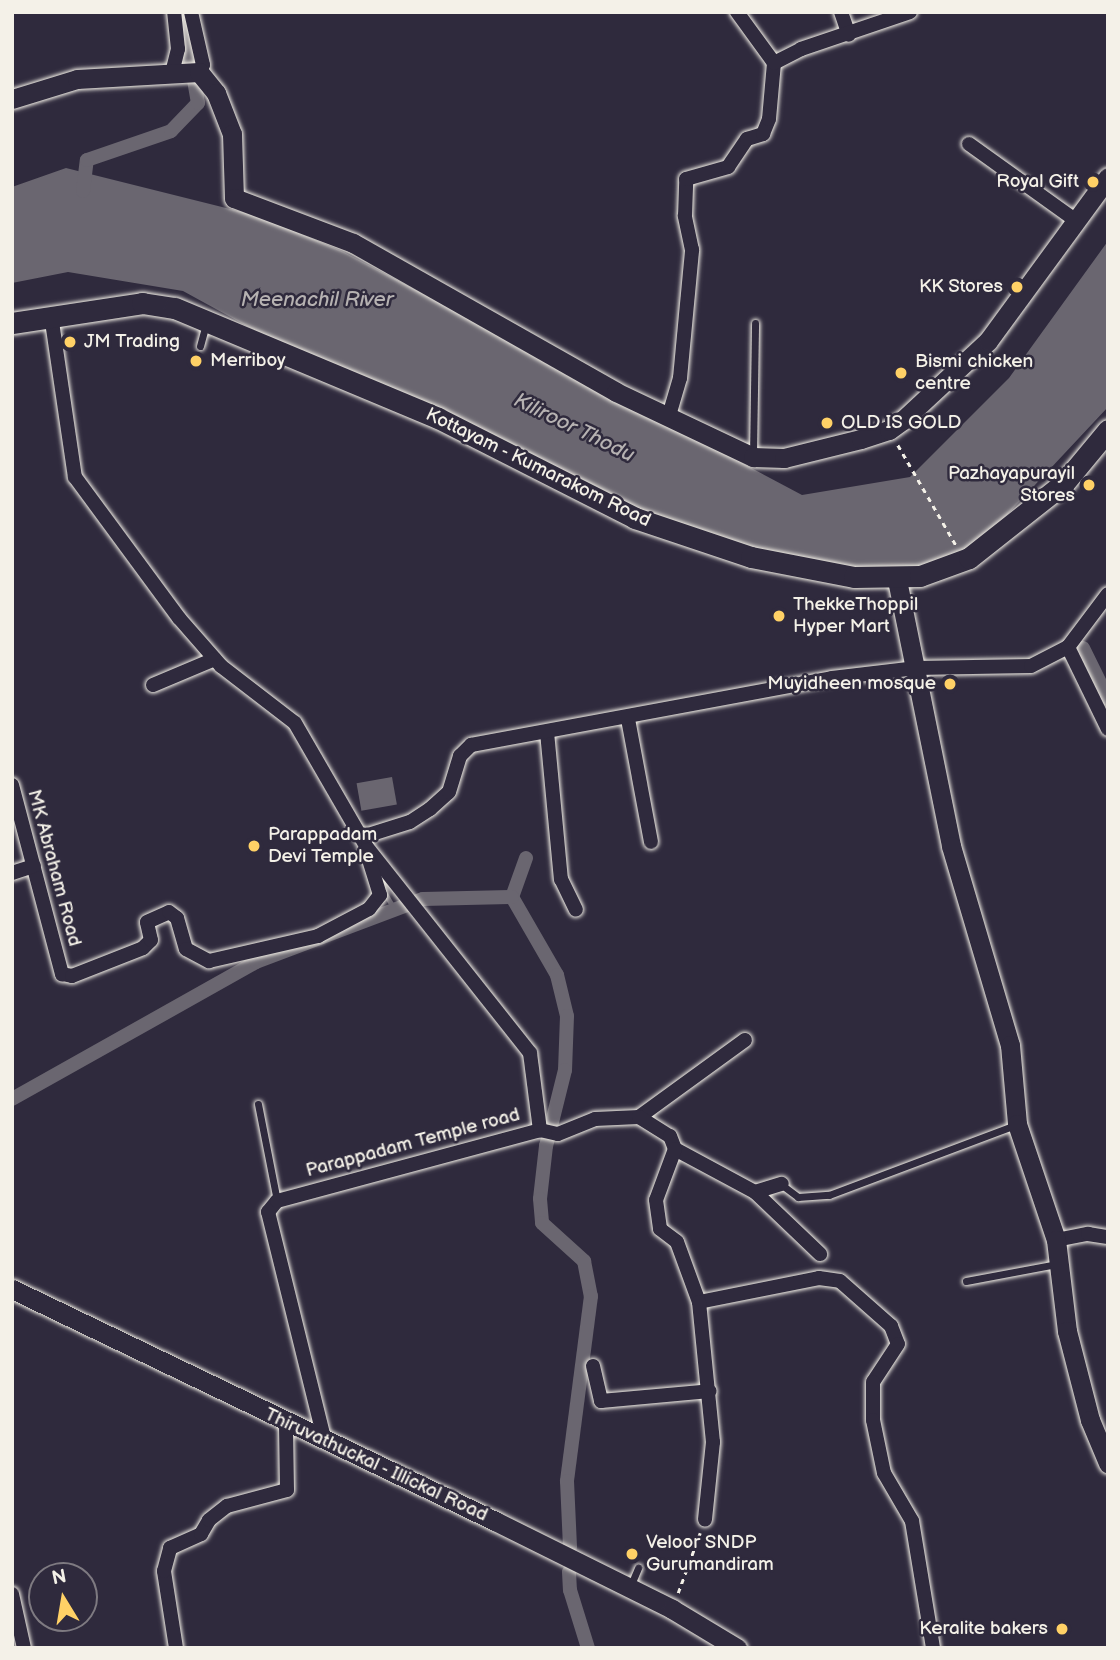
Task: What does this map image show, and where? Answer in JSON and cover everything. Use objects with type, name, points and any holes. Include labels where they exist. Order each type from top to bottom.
[{"type":"main road","name":"Kottayam - Kumarakom Road","points":[[12,323],[142,303],[175,308],[438,418],[598,502],[666,530],[781,564],[897,580],[942,570],[989,545],[1064,483],[1108,430]]},
{"type":"street","points":[[172,73],[178,48],[174,12]]},
{"type":"street","points":[[191,12],[203,65],[200,72]]},
{"type":"street","points":[[668,419],[680,378],[692,250],[685,216],[686,179],[727,167],[747,139],[764,134],[769,119],[774,63],[737,12]]},
{"type":"street","points":[[841,12],[849,35]]},
{"type":"street","points":[[774,63],[801,49],[849,35],[910,12]]},
{"type":"street","points":[[12,99],[77,79],[200,72]]},
{"type":"street","points":[[200,72],[216,93],[232,134],[234,198],[353,243],[668,419],[753,457],[785,458],[889,430],[988,341],[1078,222],[1108,177]]},
{"type":"street","points":[[969,144],[1078,222]]},
{"type":"street","name":"Parappadam Temple road","points":[[51,315],[75,477],[179,618],[215,659],[295,723],[364,841],[530,1053],[542,1130],[277,1201]]},
{"type":"street","points":[[897,580],[951,846],[1010,1045],[1017,1124],[1056,1240],[1061,1263],[1067,1331],[1090,1420],[1108,1464]]},
{"type":"street","points":[[364,841],[410,822],[449,792],[460,756],[471,745],[628,719],[832,678],[916,668],[1031,666],[1068,647],[1108,594]]},
{"type":"street","points":[[1068,647],[1108,729]]},
{"type":"street","points":[[153,685],[215,659]]},
{"type":"street","points":[[628,719],[650,842]]},
{"type":"street","points":[[547,732],[561,879],[576,910]]},
{"type":"street","name":"MK Abraham Road","points":[[12,785],[62,974],[72,976],[143,948],[152,940],[147,922],[169,912],[177,918],[186,949],[209,961],[318,936],[369,909],[380,895],[364,841]]},
{"type":"street","points":[[12,873],[34,866]]},
{"type":"street","points":[[542,1130],[558,1134],[596,1119],[639,1117],[746,1040]]},
{"type":"street","points":[[639,1117],[670,1136],[675,1149],[755,1192],[820,1254]]},
{"type":"street","points":[[675,1149],[656,1200],[660,1230],[677,1242],[699,1302],[713,1442],[705,1520]]},
{"type":"street","points":[[755,1192],[782,1184]]},
{"type":"street","points":[[277,1201],[268,1212],[324,1438]]},
{"type":"street","points":[[1056,1240],[1088,1234],[1108,1237]]},
{"type":"street","points":[[699,1302],[819,1278],[840,1281],[891,1326],[898,1343],[873,1382],[873,1420],[884,1473],[912,1521],[933,1648]]},
{"type":"street","name":"Thiruvathuckal - Illickal Road","points":[[12,1289],[630,1588],[672,1609],[737,1648]]},
{"type":"street","points":[[593,1366],[601,1401],[710,1391]]},
{"type":"street","points":[[176,1648],[164,1571],[170,1549],[201,1534],[209,1520],[228,1506],[287,1490],[286,1423]]},
{"type":"street","points":[[12,1594],[24,1648]]},
{"type":"lane","points":[[200,346],[206,323]]},
{"type":"lane","points":[[753,457],[755,323]]},
{"type":"lane","points":[[258,1104],[277,1201]]},
{"type":"lane","points":[[782,1184],[798,1197],[828,1195],[1017,1124]]},
{"type":"lane","points":[[966,1281],[1061,1263]]},
{"type":"lane","points":[[630,1588],[638,1568]]},
{"type":"path","points":[[894,439],[961,552]]},
{"type":"path","points":[[672,1609],[705,1520]]},
{"type":"water","name":"Meenachil River","points":[[66,168],[258,216],[344,252],[802,495],[910,477],[1009,378],[1108,241],[1108,407],[975,549],[915,575],[861,572],[765,554],[679,527],[278,343],[183,291],[68,272],[12,283],[12,187]]},
{"type":"water","points":[[392,777],[397,805],[361,811],[357,783]]},
{"type":"waterway","points":[[83,191],[87,160],[171,131],[198,103],[182,12]]},
{"type":"waterway","points":[[1083,648],[1108,699]]},
{"type":"waterway","points":[[526,858],[512,897],[557,975],[567,1016],[565,1070],[546,1146],[540,1199],[542,1223],[584,1261],[591,1296],[567,1481],[570,1547]]},
{"type":"waterway","points":[[385,893],[396,911]]},
{"type":"waterway","points":[[12,1099],[256,962],[423,899],[512,897]]},
{"type":"waterway","points":[[569,1572],[570,1590],[588,1648]]},
{"type":"place","name":"Royal Gift","points":[[1093,182]]},
{"type":"place","name":"KK Stores","points":[[1017,287]]},
{"type":"place","name":"JM Trading","points":[[70,342]]},
{"type":"place","name":"Merriboy","points":[[196,361]]},
{"type":"place","name":"Bismi chicken centre","points":[[901,373]]},
{"type":"place","name":"OLD IS GOLD","points":[[827,423]]},
{"type":"place","name":"Pazhayapurayil Stores","points":[[1089,485]]},
{"type":"place","name":"ThekkeThoppil Hyper Mart","points":[[779,616]]},
{"type":"place","name":"Muyidheen mosque","points":[[950,684]]},
{"type":"place","name":"Parappadam Devi Temple","points":[[254,846]]},
{"type":"place","name":"Veloor SNDP Gurumandiram","points":[[632,1554]]},
{"type":"place","name":"Keralite bakers","points":[[1062,1629]]},
{"type":"water label","name":"Kiliroor Thodu","points":[[574,428]]}]
